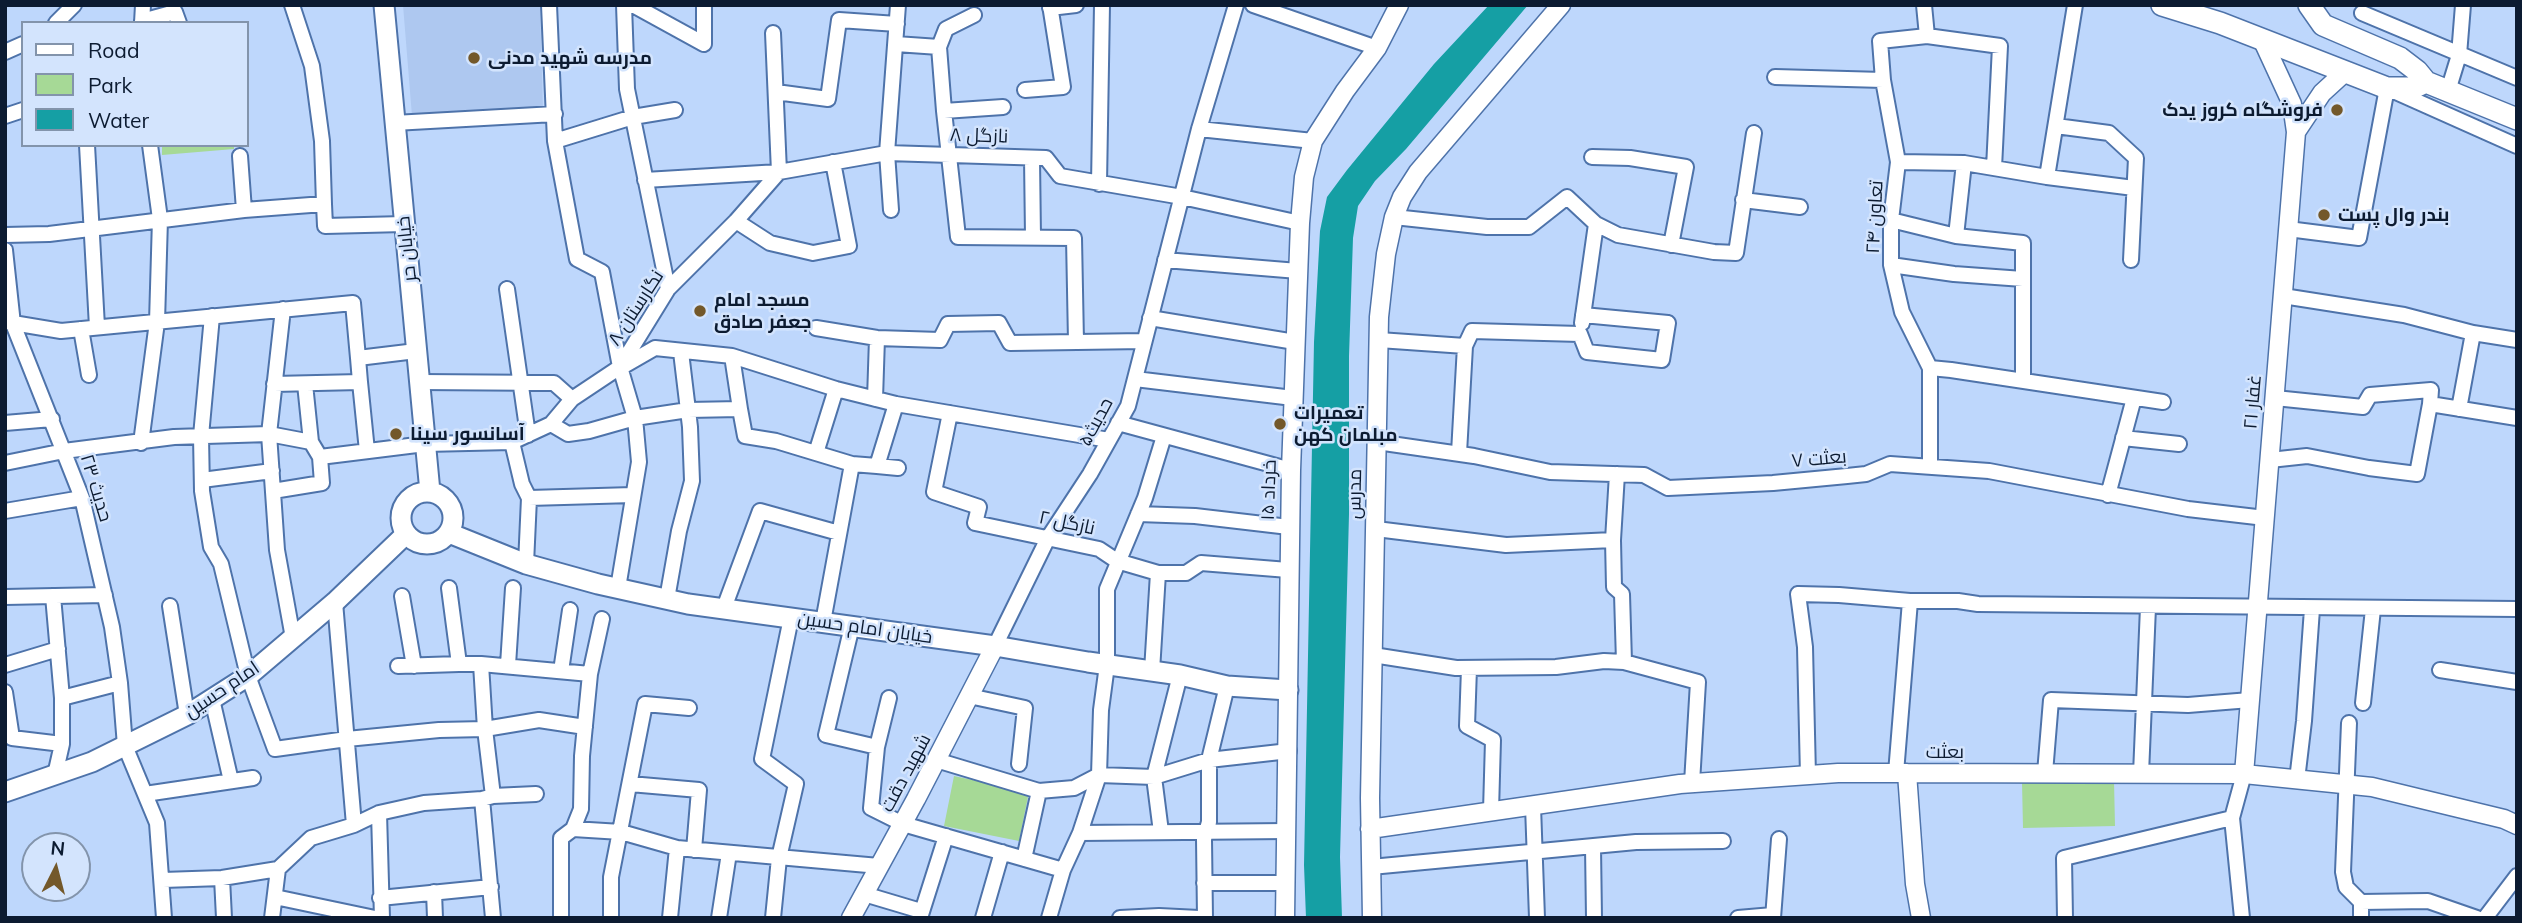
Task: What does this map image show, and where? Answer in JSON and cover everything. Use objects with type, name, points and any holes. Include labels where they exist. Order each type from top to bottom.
[{"type":"main road","name":"خیابان حر","points":[[384,5],[430,492]]},
{"type":"main road","points":[[2309,5],[2323,25],[2390,53],[2409,64],[2426,82],[2517,119]]},
{"type":"main road","points":[[2168,6],[2220,23],[2387,88],[2413,88],[2426,82]]},
{"type":"main road","points":[[415,494],[439,494],[451,507],[453,516],[449,533],[436,543],[412,540],[400,520],[404,505],[415,494]]},
{"type":"main road","name":"خیابان امام حسین","points":[[449,533],[526,564],[667,599],[995,646],[1181,675],[1227,686],[1288,690]]},
{"type":"main road","name":"امام حسین","points":[[5,792],[92,762],[187,715],[248,676],[335,602],[406,534]]},
{"type":"street","points":[[292,5],[312,66],[323,141],[325,226],[404,223]]},
{"type":"street","points":[[549,5],[555,141],[577,259],[602,272],[621,368],[635,418],[639,462],[637,486],[633,495],[618,588]]},
{"type":"street","points":[[624,5],[627,89],[668,289]]},
{"type":"street","points":[[633,5],[704,44],[704,5]]},
{"type":"street","points":[[891,210],[887,153],[898,5]]},
{"type":"street","points":[[1025,90],[1063,88],[1050,7],[1076,5]]},
{"type":"street","points":[[1099,184],[1102,5]]},
{"type":"street","name":"حدیث۵","points":[[995,646],[1048,538],[1090,474],[1128,406],[1199,129],[1236,5]]},
{"type":"street","points":[[1253,5],[1377,48]]},
{"type":"street","name":"۱۵ خرداد","points":[[1285,918],[1289,751],[1289,527],[1304,177],[1314,141],[1345,91],[1377,48],[1399,5]]},
{"type":"street","name":"مدرس","points":[[1372,918],[1370,829],[1379,340],[1383,276],[1394,216],[1418,172],[1561,5]]},
{"type":"street","points":[[1924,5],[1927,36],[2000,46],[1994,169]]},
{"type":"street","points":[[2047,177],[2075,5]]},
{"type":"street","points":[[2448,91],[2459,55],[2463,5]]},
{"type":"street","points":[[145,21],[175,12],[178,21]]},
{"type":"street","points":[[2362,13],[2517,78]]},
{"type":"street","points":[[974,15],[946,29],[939,47],[958,237],[1074,238],[1076,342]]},
{"type":"street","points":[[776,92],[828,99],[839,20],[897,23]]},
{"type":"street","points":[[2390,53],[2407,31]]},
{"type":"street","points":[[773,33],[779,172]]},
{"type":"street","name":"تعاون ۲۴","points":[[1927,36],[1880,41],[1883,80],[1898,162],[1891,220],[1891,265],[1902,312],[1930,368],[1930,467]]},
{"type":"street","name":"غفار ۲۱","points":[[2244,774],[2296,132],[2292,104],[2262,39]]},
{"type":"street","points":[[896,44],[939,47]]},
{"type":"street","points":[[5,52],[21,45]]},
{"type":"street","points":[[2296,132],[2322,93],[2345,72]]},
{"type":"street","points":[[1775,77],[1883,80]]},
{"type":"street","points":[[2288,229],[2359,239],[2387,88],[2517,146]]},
{"type":"street","points":[[944,111],[1003,107]]},
{"type":"street","points":[[555,141],[633,117],[676,110]]},
{"type":"street","points":[[394,123],[555,114]]},
{"type":"street","points":[[2056,126],[2109,133],[2136,158],[2131,260]]},
{"type":"street","points":[[1199,129],[1314,141]]},
{"type":"street","points":[[1394,216],[1487,227],[1529,227],[1567,197],[1597,224],[1618,234],[1671,245],[1736,253],[1754,133]]},
{"type":"street","points":[[87,147],[97,327]]},
{"type":"street","points":[[141,443],[157,322],[160,219],[150,147]]},
{"type":"street","name":"نازگل ۸","points":[[645,180],[779,172],[887,153],[1046,158],[1059,176],[1182,197],[1300,223]]},
{"type":"street","points":[[240,156],[244,210]]},
{"type":"street","points":[[1592,157],[1630,158],[1686,167],[1671,245]]},
{"type":"street","points":[[1032,158],[1033,237]]},
{"type":"street","points":[[736,220],[770,243],[813,253],[849,246],[833,162]]},
{"type":"street","points":[[1898,162],[1964,163],[2134,188]]},
{"type":"street","points":[[1956,236],[1964,163]]},
{"type":"street","name":"نگارستان ۸","points":[[320,457],[425,444],[512,442],[551,424],[572,398],[621,368],[668,289],[779,172]]},
{"type":"street","points":[[1743,200],[1800,207]]},
{"type":"street","points":[[5,235],[50,234],[160,219],[324,204]]},
{"type":"street","points":[[1891,220],[1956,236],[2023,243],[2023,381]]},
{"type":"street","points":[[1583,315],[1668,323],[1662,360],[1587,352],[1580,334],[1597,224]]},
{"type":"street","name":"حدیث ۲۳","points":[[5,250],[9,323],[52,419],[82,498],[105,595],[120,683],[125,746],[157,823],[164,918]]},
{"type":"street","points":[[1165,260],[1298,271]]},
{"type":"street","points":[[1891,265],[1954,274],[2023,279]]},
{"type":"street","points":[[507,289],[528,435]]},
{"type":"street","points":[[2283,296],[2404,315],[2473,333],[2517,340]]},
{"type":"street","points":[[9,323],[61,331],[353,303],[367,451]]},
{"type":"street","points":[[283,309],[269,434],[277,550],[293,638]]},
{"type":"street","points":[[212,316],[201,436],[202,480],[211,547],[221,564],[248,676],[275,749],[347,739],[485,729],[539,720],[585,727]]},
{"type":"street","points":[[1150,318],[1295,342]]},
{"type":"street","points":[[816,328],[877,338],[940,340],[948,324],[999,323],[1010,342],[1144,341]]},
{"type":"street","points":[[81,329],[89,375]]},
{"type":"street","points":[[1459,453],[1465,346],[1472,331],[1580,334]]},
{"type":"street","points":[[2459,409],[2473,333]]},
{"type":"street","points":[[876,399],[877,338]]},
{"type":"street","points":[[1379,340],[1465,346]]},
{"type":"street","points":[[621,368],[655,348],[732,356],[836,389],[896,404],[1109,440]]},
{"type":"street","points":[[358,358],[416,351]]},
{"type":"street","points":[[667,599],[679,531],[692,481],[681,352]]},
{"type":"street","points":[[732,356],[745,436],[776,441],[852,464],[898,468]]},
{"type":"street","points":[[1930,368],[2164,402]]},
{"type":"street","points":[[1135,379],[1293,398]]},
{"type":"street","points":[[274,384],[360,382]]},
{"type":"street","points":[[420,382],[554,383],[572,398]]},
{"type":"street","points":[[273,491],[323,483],[320,457],[311,442],[305,384]]},
{"type":"street","points":[[816,453],[836,389]]},
{"type":"street","points":[[2270,460],[2307,456],[2417,474],[2431,404],[2431,390],[2370,395],[2363,407],[2275,398]]},
{"type":"street","points":[[2108,495],[2134,398]]},
{"type":"street","points":[[877,466],[896,404]]},
{"type":"street","points":[[2431,404],[2517,418]]},
{"type":"street","points":[[551,424],[568,434],[635,418],[688,410],[740,409]]},
{"type":"street","name":"نازگل ۲","points":[[950,413],[934,492],[979,508],[975,523],[1099,549],[1117,561],[1158,573],[1186,573],[1201,563],[1288,570]]},
{"type":"street","points":[[5,423],[52,419]]},
{"type":"street","points":[[1118,423],[1291,470]]},
{"type":"street","points":[[5,463],[64,451],[201,436],[269,434],[311,442]]},
{"type":"street","points":[[1049,918],[1063,870],[1080,833],[1099,775],[1101,710],[1107,665],[1107,589],[1138,513],[1164,436]]},
{"type":"street","points":[[2123,438],[2179,444]]},
{"type":"street","points":[[512,442],[522,484],[529,498],[526,564]]},
{"type":"street","name":"بعثت ۷","points":[[1377,442],[1459,453],[1550,472],[1644,475],[1668,488],[1773,483],[1866,474],[1890,464],[1989,471],[2188,509],[2265,519]]},
{"type":"street","points":[[822,622],[852,464]]},
{"type":"street","points":[[202,480],[272,471]]},
{"type":"street","points":[[1617,474],[1613,540],[1614,587],[1622,594],[1624,662]]},
{"type":"street","points":[[529,498],[633,495]]},
{"type":"street","points":[[5,511],[82,498]]},
{"type":"street","points":[[724,608],[760,511],[839,533]]},
{"type":"street","points":[[1138,513],[1195,516],[1289,527]]},
{"type":"street","points":[[1376,529],[1506,545],[1613,540]]},
{"type":"street","points":[[1152,671],[1158,573]]},
{"type":"street","points":[[449,588],[459,664]]},
{"type":"street","points":[[508,665],[513,588]]},
{"type":"street","points":[[1808,776],[1805,647],[1798,594],[1910,601],[2148,607],[2517,609]]},
{"type":"street","points":[[5,597],[105,595]]},
{"type":"street","points":[[53,596],[62,698],[62,744],[55,775]]},
{"type":"street","points":[[402,596],[414,666]]},
{"type":"street","points":[[1910,601],[1901,773],[1921,918]]},
{"type":"street","points":[[335,602],[354,825]]},
{"type":"street","points":[[170,606],[187,715]]},
{"type":"street","points":[[2141,774],[2148,607]]},
{"type":"street","points":[[2297,780],[2312,609]]},
{"type":"street","points":[[2363,703],[2374,609]]},
{"type":"street","points":[[561,671],[570,610]]},
{"type":"street","points":[[773,918],[779,858],[796,784],[762,759],[791,618]]},
{"type":"street","points":[[561,918],[561,838],[573,829],[581,809],[582,756],[590,674],[601,620]]},
{"type":"street","points":[[852,626],[826,734],[877,747]]},
{"type":"street","name":"شهید دقت","points":[[851,918],[995,646]]},
{"type":"street","points":[[5,665],[58,649]]},
{"type":"street","points":[[1373,655],[1456,668],[1556,667],[1604,660],[1624,662],[1698,682],[1692,783]]},
{"type":"street","points":[[481,664],[494,918]]},
{"type":"street","points":[[398,666],[508,665],[590,674]]},
{"type":"street","points":[[1469,668],[1467,726],[1493,740],[1491,811]]},
{"type":"street","points":[[2440,670],[2517,682]]},
{"type":"street","points":[[1161,832],[1154,777],[1181,675]]},
{"type":"street","points":[[62,698],[120,683]]},
{"type":"street","points":[[1205,918],[1204,839],[1209,822],[1209,760],[1227,686]]},
{"type":"street","points":[[5,692],[9,739],[62,744]]},
{"type":"street","points":[[969,696],[1025,708],[1019,764]]},
{"type":"street","points":[[889,698],[877,747],[871,808],[903,824],[1063,870]]},
{"type":"street","points":[[212,699],[231,781]]},
{"type":"street","points":[[2045,772],[2051,700],[2188,705],[2250,700]]},
{"type":"street","points":[[611,918],[611,877],[645,704],[689,708]]},
{"type":"street","points":[[2349,723],[2343,872],[2346,887],[2361,902],[2361,918]]},
{"type":"street","points":[[936,760],[1039,791],[1074,788],[1099,775],[1154,777],[1209,760],[1289,751]]},
{"type":"street","name":"بعثت","points":[[1370,829],[1692,783],[1901,773],[2045,772],[2244,774],[2372,787],[2504,819],[2517,825]]},
{"type":"street","points":[[2242,918],[2232,818],[2244,774]]},
{"type":"street","points":[[145,794],[253,778]]},
{"type":"street","points":[[630,784],[699,790],[694,850]]},
{"type":"street","points":[[1024,859],[1039,791]]},
{"type":"street","points":[[163,880],[222,878],[278,869],[311,838],[354,825],[379,813],[424,803],[536,794]]},
{"type":"street","points":[[1533,806],[1537,918]]},
{"type":"street","points":[[379,813],[382,918]]},
{"type":"street","points":[[2065,918],[2064,858],[2232,818]]},
{"type":"street","points":[[573,829],[621,832],[677,848],[879,866]]},
{"type":"street","points":[[1080,833],[1287,831]]},
{"type":"street","points":[[864,894],[920,914],[946,836]]},
{"type":"street","points":[[1738,918],[1773,916],[1779,839]]},
{"type":"street","points":[[1371,867],[1665,841],[1723,841]]},
{"type":"street","points":[[1593,847],[1596,918]]},
{"type":"street","points":[[670,918],[677,848]]},
{"type":"street","points":[[983,918],[1002,852]]},
{"type":"street","points":[[719,918],[729,853]]},
{"type":"street","points":[[272,918],[278,869]]},
{"type":"street","points":[[2485,918],[2517,876]]},
{"type":"street","points":[[222,878],[224,918]]},
{"type":"street","points":[[1204,883],[1284,883]]},
{"type":"street","points":[[380,898],[491,887]]},
{"type":"street","points":[[434,892],[435,918]]},
{"type":"street","points":[[275,897],[375,918]]},
{"type":"street","points":[[2361,902],[2428,901],[2477,918]]},
{"type":"street","points":[[1121,918],[1199,918]]},
{"type":"shaded area","name":"مدرسه شهید مدنی","points":[[403,5],[540,5],[543,110],[412,116]]},
{"type":"green space","points":[[162,147],[234,147],[234,149],[162,155]]},
{"type":"green space","points":[[954,776],[1029,792],[1019,841],[944,826]]},
{"type":"green space","points":[[2114,781],[2115,826],[2023,828],[2022,782]]},
{"type":"water","points":[[1489,5],[1528,5],[1406,149],[1375,181],[1358,206],[1353,238],[1349,356],[1349,514],[1340,857],[1342,918],[1306,918],[1304,865],[1314,342],[1320,231],[1327,197],[1347,170],[1434,64]]},
{"type":"place","name":"مدرسه شهید مدنی","points":[[474,58]]},
{"type":"place","name":"فروشگاه کروز یدک","points":[[2337,110]]},
{"type":"place","name":"بندر وال پست","points":[[2324,215]]},
{"type":"place","name":"مسجد امام جعفر صادق","points":[[700,311]]},
{"type":"place","name":"تعمیرات مبلمان کهن","points":[[1280,424]]},
{"type":"place","name":"آسانسور سینا","points":[[396,434]]}]
